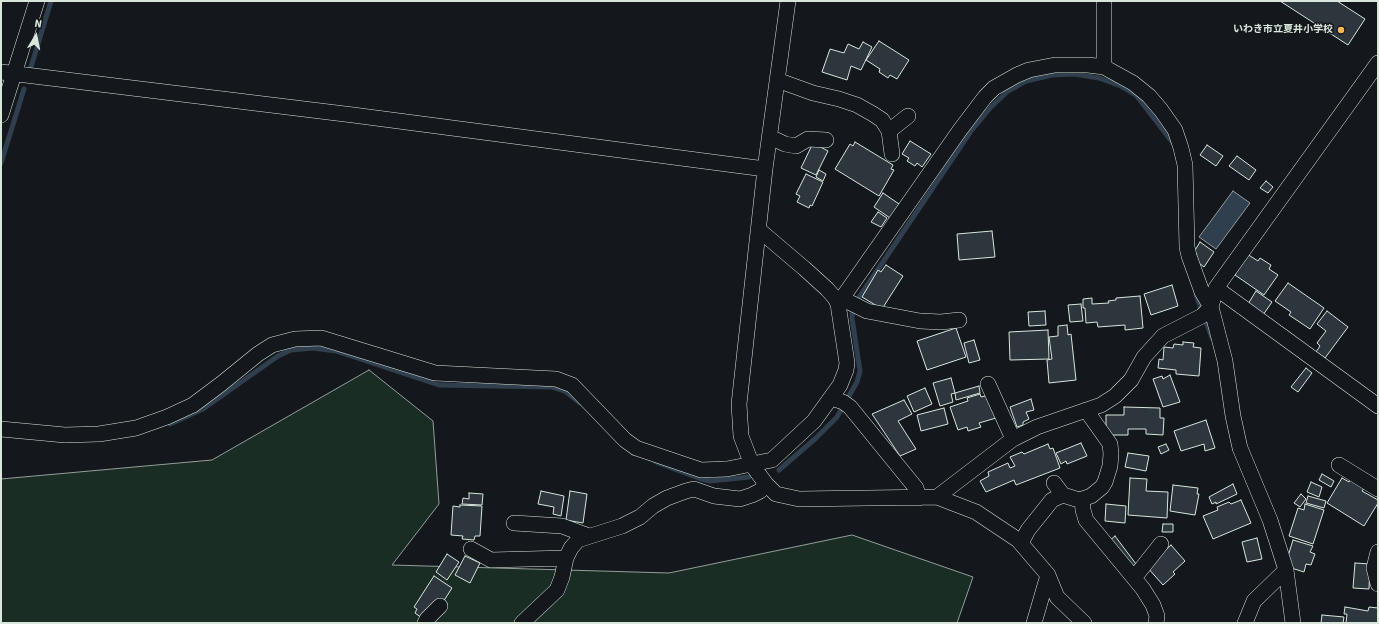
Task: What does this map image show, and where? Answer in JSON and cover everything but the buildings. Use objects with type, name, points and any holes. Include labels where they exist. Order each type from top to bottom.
[{"type":"street","points":[[1,114],[7,73],[37,1]]},
{"type":"street","points":[[788,1],[765,169],[739,404],[740,436],[752,465],[766,484],[776,494],[799,499],[937,497],[976,512],[1021,543],[1048,575],[1057,597],[1084,623]]},
{"type":"street","points":[[1104,1],[1104,67]]},
{"type":"street","points":[[937,497],[1013,439],[1037,427],[1101,405],[1115,396],[1131,380],[1144,356],[1163,336],[1207,311],[1216,288],[1378,63]]},
{"type":"street","points":[[918,498],[916,488],[841,402],[840,385],[847,363],[847,303],[960,130],[989,93],[1002,83],[1017,75],[1043,66],[1074,64],[1104,67],[1133,83],[1149,96],[1175,130],[1185,165],[1187,247],[1189,256],[1225,361],[1233,416],[1240,448],[1270,520],[1281,575],[1293,623]]},
{"type":"street","points":[[7,73],[550,140],[765,169]]},
{"type":"street","points":[[778,80],[813,93],[839,99],[856,105],[882,120],[889,131],[892,154]]},
{"type":"street","points":[[889,131],[908,116]]},
{"type":"street","points":[[770,137],[785,144],[796,146],[808,139],[826,140]]},
{"type":"street","points":[[758,229],[827,288],[835,298],[867,311],[920,321],[941,322],[958,320]]},
{"type":"street","points":[[1216,288],[1378,406]]},
{"type":"street","points":[[1,429],[65,435],[99,434],[136,428],[167,417],[193,405],[222,384],[258,354],[272,345],[295,339],[321,338],[435,373],[556,379],[572,385],[625,440],[636,448],[701,470],[727,469],[772,460],[791,444],[814,421],[841,402]]},
{"type":"street","points":[[988,384],[1013,439]]},
{"type":"street","points":[[1021,543],[1028,530],[1052,500],[1058,489],[1079,500],[1091,496],[1102,487],[1105,482],[1110,466],[1110,444],[1086,410]]},
{"type":"street","points":[[1339,465],[1378,489]]},
{"type":"street","points":[[522,623],[556,590],[562,576],[566,558],[571,548],[578,540],[622,526],[640,518],[653,506],[666,498],[686,491],[694,489],[714,496],[740,499],[760,491],[766,484]]},
{"type":"street","points":[[1082,499],[1086,520],[1143,589],[1153,605],[1157,616],[1156,623]]},
{"type":"street","points":[[514,523],[562,526],[589,536]]},
{"type":"street","points":[[1134,578],[1161,544]]},
{"type":"street","points":[[471,550],[491,560],[566,558]]},
{"type":"street","points":[[1378,552],[1374,568],[1378,584]]},
{"type":"street","points":[[1034,623],[1048,575]]},
{"type":"street","points":[[1245,623],[1254,601],[1281,575]]},
{"type":"street","points":[[425,623],[440,606]]},
{"type":"green space","points":[[369,370],[433,421],[439,504],[392,565],[669,573],[852,535],[973,577],[957,623],[1,623],[1,479],[212,460]]},
{"type":"water","points":[[1233,191],[1250,203],[1216,249],[1199,237]]},
{"type":"waterway","points":[[31,67],[51,1]]},
{"type":"waterway","points":[[779,470],[816,438],[837,417],[857,382],[860,371],[852,318],[853,309],[858,299],[971,131],[991,107],[1008,91],[1026,81],[1052,75],[1075,74],[1099,78],[1121,86],[1136,95],[1173,143]]},
{"type":"waterway","points":[[1,163],[24,89]]},
{"type":"waterway","points":[[1196,295],[1212,338]]},
{"type":"waterway","points":[[170,424],[203,409],[278,356],[291,350],[313,348],[336,351],[439,385],[552,387],[565,391],[580,403]]},
{"type":"waterway","points":[[656,462],[710,481],[749,477]]},
{"type":"place","name":"いわき市立夏井小学校","points":[[1341,30]]}]
